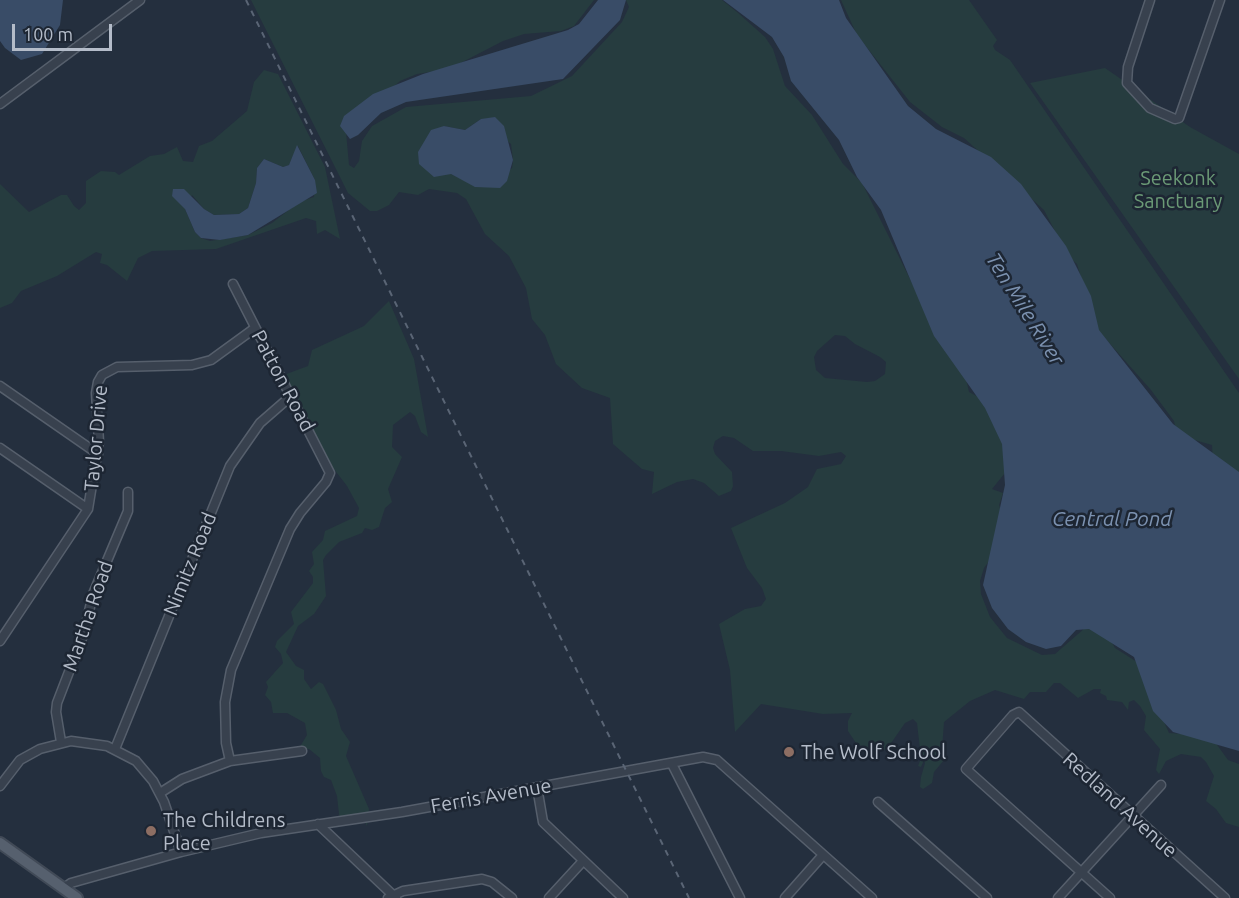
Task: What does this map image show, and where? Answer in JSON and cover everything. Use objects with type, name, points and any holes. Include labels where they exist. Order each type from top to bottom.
[{"type":"main road","points":[[0,843],[77,898]]},
{"type":"street","points":[[0,104],[140,0]]},
{"type":"street","points":[[1150,0],[1128,67],[1127,83],[1139,99],[1164,116],[1179,118],[1220,0]]},
{"type":"street","name":"Patton Road","points":[[230,761],[226,743],[225,702],[231,670],[290,529],[329,478],[328,465],[233,285]]},
{"type":"street","name":"Taylor Drive","points":[[0,641],[88,509],[98,454],[96,393],[102,375],[117,367],[192,365],[211,360],[255,328]]},
{"type":"street","points":[[0,386],[98,454]]},
{"type":"street","name":"Nimitz Road","points":[[115,749],[230,466],[260,423],[291,396]]},
{"type":"street","points":[[0,448],[88,509]]},
{"type":"street","name":"Martha Road","points":[[61,742],[56,712],[57,703],[84,633],[93,594],[128,511],[130,503],[128,492]]},
{"type":"street","name":"Redland Avenue","points":[[1081,873],[966,769],[1016,713],[1019,712],[1225,898]]},
{"type":"street","points":[[0,786],[24,758],[40,749],[61,742],[83,742],[115,749],[129,755],[144,768],[160,793],[181,852]]},
{"type":"street","points":[[160,793],[182,779],[230,761],[302,751]]},
{"type":"street","name":"Ferris Avenue","points":[[64,888],[72,883],[181,852],[261,833],[703,757],[717,760],[872,898]]},
{"type":"street","points":[[672,764],[740,898]]},
{"type":"street","points":[[1058,898],[1161,785]]},
{"type":"street","points":[[537,787],[543,822],[623,898]]},
{"type":"street","points":[[878,802],[987,898]]},
{"type":"street","points":[[318,824],[392,897],[436,885],[482,879],[492,882],[512,898]]},
{"type":"street","points":[[785,898],[823,855]]},
{"type":"street","points":[[549,898],[583,861]]},
{"type":"street","points":[[1081,873],[1110,898]]},
{"type":"green space","points":[[251,0],[594,0],[574,26],[561,31],[524,34],[503,41],[449,69],[417,74],[400,81],[346,132],[349,165],[354,168],[359,161],[362,141],[372,126],[406,107],[531,96],[572,76],[622,22],[629,7],[626,0],[722,0],[765,37],[773,49],[785,86],[812,115],[843,164],[862,183],[913,285],[966,379],[969,392],[992,404],[1009,468],[992,489],[1003,493],[999,505],[1003,517],[992,557],[984,568],[980,581],[981,594],[990,617],[1007,638],[1042,655],[1055,654],[1085,628],[1099,627],[1108,635],[1115,648],[1137,662],[1169,733],[1196,735],[1215,742],[1228,760],[1239,764],[1239,827],[1226,823],[1216,809],[1206,801],[1214,776],[1201,757],[1181,754],[1166,761],[1159,774],[1156,770],[1160,749],[1144,730],[1146,716],[1140,706],[1134,700],[1129,702],[1128,710],[1122,702],[1107,700],[1106,696],[1100,693],[1101,689],[1094,689],[1078,698],[1060,683],[1054,683],[1046,692],[1030,692],[1024,699],[995,690],[970,701],[944,722],[942,750],[944,760],[934,772],[932,783],[923,789],[920,787],[925,763],[924,760],[921,767],[918,766],[921,758],[917,723],[913,719],[905,723],[887,749],[874,753],[856,743],[848,731],[848,721],[852,713],[823,714],[761,704],[735,732],[730,670],[719,624],[745,609],[761,606],[766,599],[762,588],[747,568],[731,528],[785,503],[808,487],[817,469],[841,464],[846,456],[841,452],[819,456],[781,451],[753,451],[734,438],[723,436],[715,441],[713,448],[715,454],[732,472],[731,491],[719,496],[704,483],[693,479],[677,482],[652,494],[654,472],[642,469],[613,444],[610,398],[582,388],[556,364],[545,335],[532,319],[526,288],[509,256],[485,234],[466,199],[457,193],[429,189],[418,195],[399,192],[389,205],[377,211],[370,211],[348,193]],"holes":[[[481,119],[511,144],[513,160],[512,168],[490,185],[479,187],[451,174],[444,126],[465,130]],[[835,335],[845,336],[880,357],[886,362],[885,374],[875,381],[867,382],[825,378],[816,370],[814,357],[817,351]]]},
{"type":"green space","points":[[841,0],[969,0],[997,40],[993,46],[995,50],[1010,60],[1239,393],[1239,487],[1213,461],[1212,445],[1177,435],[1174,421],[1151,390],[1096,328],[1077,264],[1068,256],[1044,210],[964,138],[942,127],[910,102],[857,35]]},
{"type":"green space","name":"Seekonk Sanctuary","points":[[1105,68],[1190,127],[1239,154],[1239,379],[1030,83]]},
{"type":"green space","points":[[264,70],[278,74],[325,167],[340,239],[325,230],[317,234],[316,221],[306,218],[216,249],[152,251],[138,258],[127,281],[107,265],[100,263],[102,254],[96,252],[57,276],[21,291],[12,303],[0,308],[0,184],[29,212],[61,195],[67,195],[79,210],[86,203],[86,181],[101,171],[115,172],[119,175],[150,156],[164,154],[177,147],[183,161],[193,162],[199,146],[212,141],[247,111],[254,82]],"holes":[[[298,146],[315,180],[314,197],[299,202],[272,223],[248,235],[210,241],[201,238],[195,232],[185,209],[192,195],[204,209],[214,215],[239,214],[248,208],[256,183],[257,168],[264,159],[283,167],[289,165]]]},
{"type":"green space","points":[[389,301],[414,359],[428,437],[421,432],[415,416],[410,412],[393,425],[392,447],[402,457],[388,489],[392,502],[385,508],[379,527],[372,530],[365,528],[362,533],[339,542],[326,555],[323,560],[326,596],[314,614],[298,626],[286,652],[296,666],[304,670],[304,679],[311,689],[319,682],[323,684],[336,710],[341,729],[350,742],[346,756],[369,809],[367,826],[364,820],[340,823],[337,796],[331,780],[324,777],[321,771],[320,758],[309,749],[298,750],[307,735],[305,723],[287,713],[273,713],[271,702],[265,695],[268,687],[266,682],[283,663],[281,654],[275,647],[277,641],[294,624],[291,612],[313,583],[313,577],[309,571],[314,564],[312,552],[323,540],[325,531],[357,516],[359,508],[347,486],[327,460],[281,376],[308,366],[312,350],[364,326]]},
{"type":"water","points":[[0,0],[63,0],[60,25],[42,54],[21,60],[5,48],[0,41]]},
{"type":"water","points":[[598,0],[626,0],[620,20],[563,79],[406,102],[381,113],[358,135],[350,139],[340,126],[344,116],[373,94],[423,74],[568,30],[579,24]]},
{"type":"water","name":"Central Pond","points":[[723,0],[839,0],[846,18],[908,106],[936,129],[991,157],[1021,184],[1066,246],[1091,296],[1099,330],[1173,424],[1239,472],[1239,751],[1173,732],[1153,711],[1134,657],[1089,629],[1076,630],[1061,646],[1046,649],[1026,642],[1008,629],[992,608],[983,585],[1005,485],[1002,444],[985,408],[934,336],[881,210],[857,177],[839,140],[791,81],[784,57],[772,37]]},
{"type":"water","points":[[495,117],[504,126],[513,160],[507,181],[500,188],[475,187],[451,174],[434,177],[419,164],[418,152],[431,130],[444,126],[465,130],[481,119]]},
{"type":"water","points":[[297,145],[315,180],[317,193],[248,235],[220,240],[201,238],[195,232],[185,209],[172,196],[173,189],[184,189],[204,209],[214,215],[239,214],[248,208],[256,183],[257,168],[264,159],[283,167],[289,165]]},
{"type":"railway","points":[[246,0],[689,898]]},
{"type":"place","name":"The Wolf School","points":[[789,752]]},
{"type":"place","name":"The Childrens Place","points":[[151,831]]},
{"type":"water label","name":"Ten Mile River","points":[[1025,309]]}]
